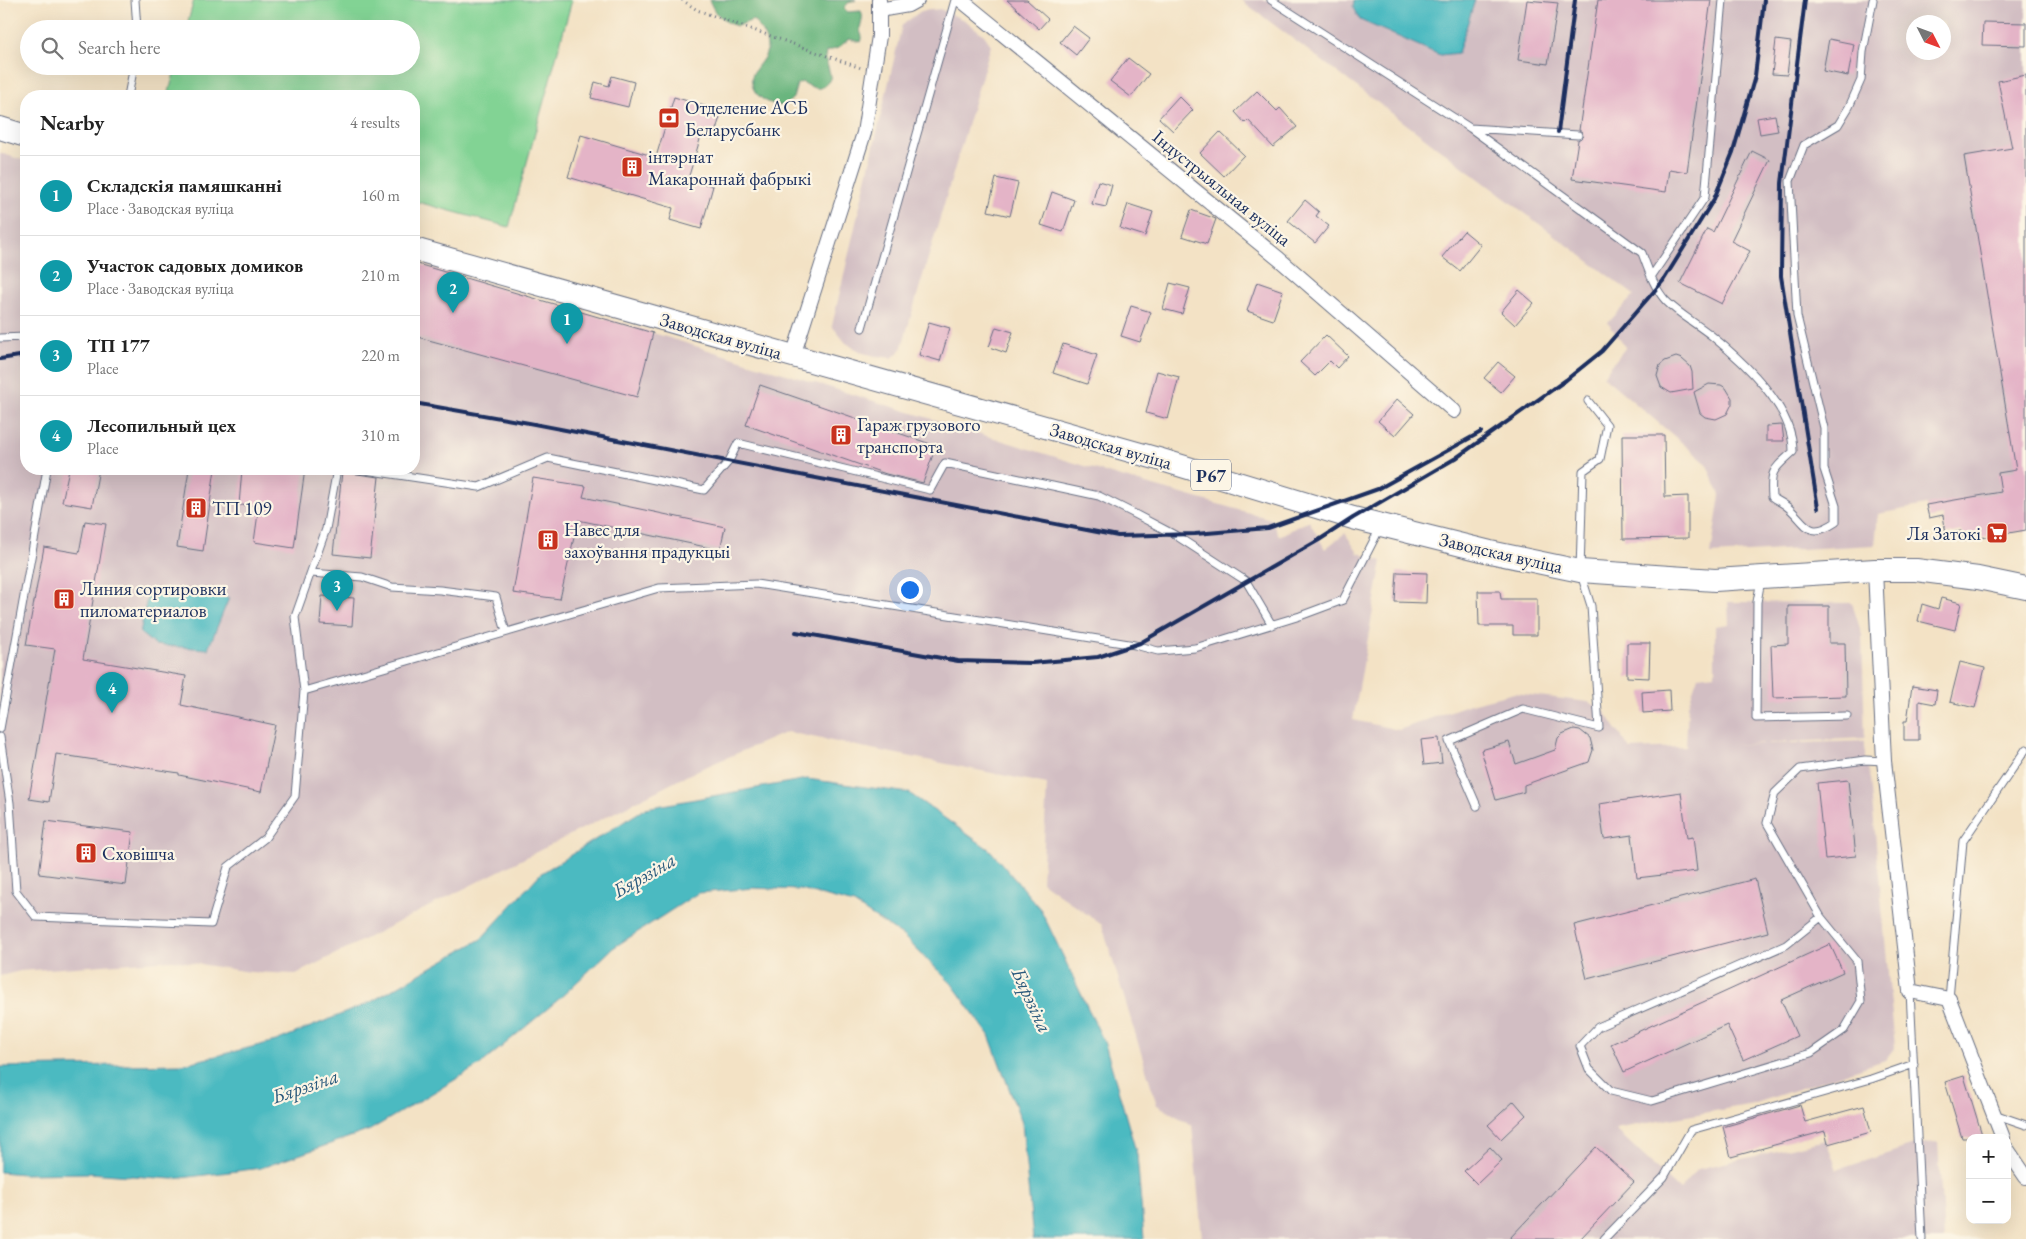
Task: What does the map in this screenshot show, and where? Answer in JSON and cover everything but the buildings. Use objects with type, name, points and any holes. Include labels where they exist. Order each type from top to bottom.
[{"type":"main road","points":[[0,128],[20,134]]},
{"type":"main road","name":"Заводская вуліца","points":[[420,251],[1162,460],[1381,526],[1580,571],[1715,580],[1875,570],[1916,570],[1978,578],[2026,588]]},
{"type":"street","points":[[793,356],[864,133],[879,36],[879,5],[908,5],[917,0]]},
{"type":"street","name":"Індустрыяльная вуліца","points":[[961,0],[1279,259],[1454,411]]},
{"type":"street","points":[[1875,570],[1884,761],[1910,991],[1949,1000],[2002,1134]]},
{"type":"street","points":[[2011,1155],[2026,1177]]},
{"type":"lane","points":[[135,0],[136,20]]},
{"type":"lane","points":[[862,328],[955,0]]},
{"type":"lane","points":[[1271,0],[1470,128],[1642,253],[1651,277],[1666,300],[1714,337],[1749,370],[1771,395],[1785,417],[1793,444],[1793,452],[1774,469],[1771,480],[1772,498],[1786,505],[1811,530],[1824,530],[1836,522],[1836,506],[1824,469],[1824,428],[1797,316],[1790,181],[1804,145],[1838,125],[1849,107],[1861,80],[1863,52],[1873,0]]},
{"type":"lane","points":[[1651,277],[1705,197],[1723,0]]},
{"type":"lane","points":[[129,90],[132,75]]},
{"type":"lane","points":[[1470,128],[1578,135]]},
{"type":"lane","points":[[0,338],[20,337]]},
{"type":"lane","points":[[1477,806],[1448,741],[1523,709],[1599,728],[1591,606],[1580,571],[1583,471],[1600,459],[1606,425],[1588,401]]},
{"type":"lane","points":[[398,475],[479,487],[548,458],[704,490],[729,461],[738,443],[930,490],[945,463],[1099,496],[1174,534],[1246,581],[1272,625]]},
{"type":"lane","points":[[0,729],[46,475]]},
{"type":"lane","points":[[0,736],[10,803],[16,891],[36,917],[211,924],[228,867],[265,838],[295,796],[304,691],[296,617],[326,528],[336,475]]},
{"type":"lane","points":[[304,691],[659,588],[756,584],[1135,645],[1158,651],[1195,648],[1272,625],[1343,600],[1381,526]]},
{"type":"lane","points":[[311,573],[362,577],[392,587],[440,590],[496,597],[506,632]]},
{"type":"lane","points":[[1761,577],[1757,602],[1756,718],[1847,716]]},
{"type":"lane","points":[[1949,1000],[1963,841],[2026,749]]},
{"type":"lane","points":[[1821,917],[1786,945],[1598,1027],[1580,1046],[1589,1069],[1611,1091],[1652,1101],[1811,1053],[1844,1030],[1861,1001],[1857,961],[1821,917],[1767,823],[1774,793],[1800,769],[1865,760],[1884,761]]},
{"type":"lane","points":[[1910,991],[1922,1239]]},
{"type":"lane","points":[[1604,1239],[1664,1177],[1691,1130],[1871,1079],[1914,1064]]},
{"type":"lane","points":[[1994,1114],[2026,1125]]},
{"type":"path","points":[[682,0],[697,10],[873,72]]},
{"type":"shaded area","points":[[1241,0],[2026,0],[2026,530],[1963,541],[1961,531],[1946,534],[1943,516],[1929,518],[1926,505],[1878,514],[1875,545],[1711,554],[1720,495],[1706,463],[1603,376],[1626,347],[1608,323],[1634,295]]},
{"type":"shaded area","points":[[940,9],[966,21],[984,35],[991,45],[901,350],[892,358],[876,356],[863,353],[846,343],[832,326],[902,25],[921,11]]},
{"type":"shaded area","points":[[0,153],[20,159],[20,475],[420,475],[420,265],[653,333],[1114,475],[1271,519],[1279,536],[1309,521],[1325,549],[1345,533],[1358,553],[1382,561],[1353,720],[1399,730],[1470,704],[1514,693],[1588,702],[1603,709],[1630,749],[1686,747],[1688,705],[1698,676],[1715,674],[1715,626],[1729,624],[1728,602],[1852,603],[1862,635],[1865,738],[1728,745],[1865,741],[1865,760],[1870,779],[1895,1047],[1885,1060],[1753,1104],[1615,1129],[1680,1190],[1698,1169],[1826,1140],[1837,1170],[1917,1144],[1938,1142],[1944,1239],[1202,1239],[1192,1125],[1157,1105],[1102,925],[1042,882],[1047,784],[787,732],[698,770],[296,974],[250,972],[173,960],[20,971],[0,976]]},
{"type":"green space","points":[[194,0],[572,0],[509,227],[420,203],[420,90],[170,90],[174,75],[420,75],[420,20],[188,20]]},
{"type":"green space","points":[[709,0],[856,0],[848,3],[844,8],[847,12],[861,11],[860,29],[862,40],[861,42],[849,39],[838,48],[826,52],[825,58],[831,77],[825,86],[815,88],[802,82],[797,84],[793,98],[785,106],[773,104],[757,94],[752,83],[752,76],[766,54],[767,49],[765,38],[760,28],[753,20],[737,26],[728,23],[715,12]]},
{"type":"water","points":[[1354,0],[1475,0],[1458,53],[1440,55],[1360,20],[1353,8]]},
{"type":"water","points":[[204,591],[229,598],[208,649],[155,645],[140,633],[148,593]]},
{"type":"water","name":"Бярэзіна","points":[[807,779],[909,793],[990,850],[1041,910],[1105,1044],[1137,1155],[1144,1239],[1033,1239],[1022,1123],[989,1035],[952,984],[903,936],[854,904],[801,890],[753,888],[698,893],[613,948],[559,999],[480,1065],[370,1130],[261,1168],[173,1179],[90,1173],[23,1174],[0,1172],[0,1067],[184,1064],[276,1041],[369,1003],[481,939],[540,874],[646,808]]},
{"type":"railway","points":[[1558,132],[1575,0]]},
{"type":"railway","points":[[796,632],[958,661],[1032,663],[1098,657],[1140,643],[1319,540],[1456,458],[1566,380],[1602,351],[1663,281],[1714,199],[1733,152],[1755,76],[1764,0]]},
{"type":"railway","points":[[1805,0],[1782,183],[1781,276],[1818,508]]},
{"type":"railway","points":[[0,359],[20,356]]},
{"type":"railway","points":[[420,404],[529,423],[1118,536],[1195,534],[1268,528],[1378,489],[1481,432]]},
{"type":"place","name":"Отделение АСБ Беларусбанк","points":[[669,118]]},
{"type":"place","name":"інтэрнат Макароннай фабрыкі","points":[[632,167]]},
{"type":"place","name":"Участок садовых домиков","points":[[453,313]]},
{"type":"place","name":"Складскія памяшканні","points":[[567,344]]},
{"type":"place","name":"Гараж грузового транспорта","points":[[841,435]]},
{"type":"place","name":"ТП 109","points":[[196,508]]},
{"type":"place","name":"Ля Затокі","points":[[1997,533]]},
{"type":"place","name":"Навес для захоўвання прадукцыі","points":[[548,540]]},
{"type":"place","name":"Линия сортировки пиломатериалов","points":[[64,599]]},
{"type":"place","name":"ТП 177","points":[[337,611]]},
{"type":"place","name":"Лесопильный цех","points":[[112,713]]},
{"type":"place","name":"Сховішча","points":[[86,853]]}]
